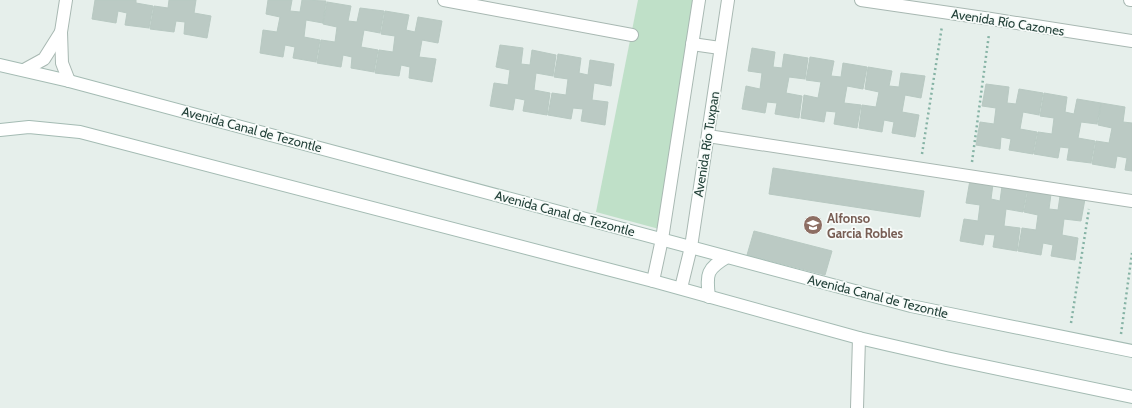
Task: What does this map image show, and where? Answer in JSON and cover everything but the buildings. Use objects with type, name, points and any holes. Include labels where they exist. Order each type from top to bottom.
[{"type":"main road","points":[[66,0],[61,32],[62,63],[69,81]]},
{"type":"main road","points":[[444,0],[632,35]]},
{"type":"main road","points":[[653,281],[662,239],[699,0]]},
{"type":"main road","name":"Avenida Río Tuxpan","points":[[681,288],[690,247],[728,0]]},
{"type":"main road","name":"Avenida Río Cazones","points":[[861,0],[1132,42]]},
{"type":"main road","points":[[24,70],[44,59],[61,32]]},
{"type":"main road","points":[[692,44],[720,48]]},
{"type":"main road","name":"Avenida Canal de Tezontle","points":[[0,64],[69,81],[911,306],[1132,351]]},
{"type":"main road","points":[[0,130],[29,127],[80,132],[681,288],[860,338],[954,360],[1132,397]]},
{"type":"main road","points":[[708,136],[1132,201]]},
{"type":"main road","points":[[709,297],[707,284],[709,272],[714,265],[727,257]]},
{"type":"main road","points":[[857,408],[860,338]]},
{"type":"path","points":[[920,168],[944,12]]},
{"type":"path","points":[[970,176],[991,19]]},
{"type":"path","points":[[1069,338],[1091,195]]},
{"type":"path","points":[[1118,348],[1132,253]]},
{"type":"green space","points":[[638,0],[693,0],[659,229],[596,212]]},
{"type":"place","name":"Alfonso Garcia Robles","points":[[813,225]]}]
